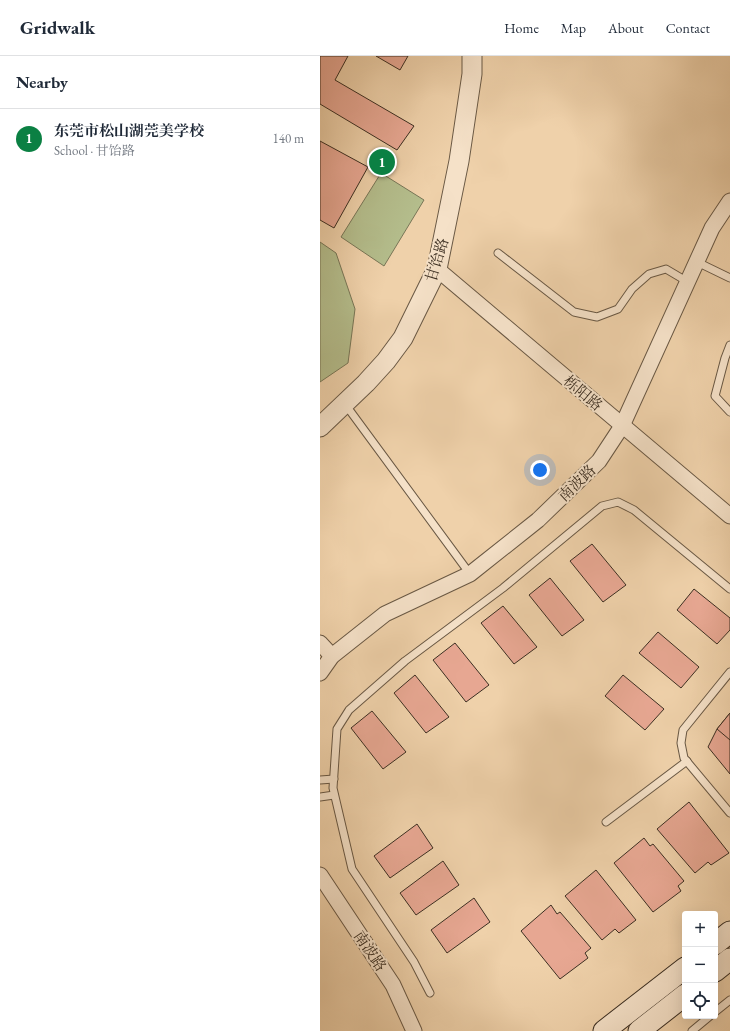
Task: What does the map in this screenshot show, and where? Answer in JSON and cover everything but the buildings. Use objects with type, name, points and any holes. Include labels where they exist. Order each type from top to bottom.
[{"type":"main road","points":[[718,942],[730,932]]},
{"type":"main road","points":[[718,969],[730,959]]},
{"type":"main road","points":[[604,1031],[682,970]]},
{"type":"main road","points":[[639,1031],[682,997]]},
{"type":"street","name":"甘饴路","points":[[320,427],[345,404],[386,361],[403,338],[437,269],[459,160],[472,74],[472,56]]},
{"type":"street","name":"南波路","points":[[320,673],[332,656],[385,614],[470,574],[538,520],[599,461],[622,426],[712,228],[730,201]]},
{"type":"street","name":"栎阳路","points":[[437,269],[730,516]]},
{"type":"street","points":[[320,643],[332,656]]},
{"type":"street","name":"南波路","points":[[320,875],[393,985],[414,1031]]},
{"type":"lane","points":[[498,253],[574,312],[597,317],[618,309],[632,289],[649,274],[666,270],[688,282]]},
{"type":"lane","points":[[696,262],[730,278]]},
{"type":"lane","points":[[730,345],[725,358],[716,396],[730,412]]},
{"type":"lane","points":[[345,404],[470,574]]},
{"type":"lane","points":[[430,993],[414,962],[352,869],[333,788],[337,729],[349,710],[405,661],[503,588],[602,506],[618,502],[634,510],[730,589]]},
{"type":"lane","points":[[730,672],[683,730],[681,743],[684,758],[730,813]]},
{"type":"lane","points":[[606,822],[687,761]]},
{"type":"lane","points":[[320,780],[334,779]]},
{"type":"lane","points":[[320,797],[334,795]]},
{"type":"lane","points":[[718,1010],[730,1000]]},
{"type":"lane","points":[[692,1031],[706,1019]]},
{"type":"green space","points":[[381,173],[424,200],[384,266],[341,237]]},
{"type":"green space","points":[[320,242],[336,253],[355,309],[348,363],[320,382]]},
{"type":"place","name":"东莞市松山湖莞美学校","points":[[382,162]]}]
